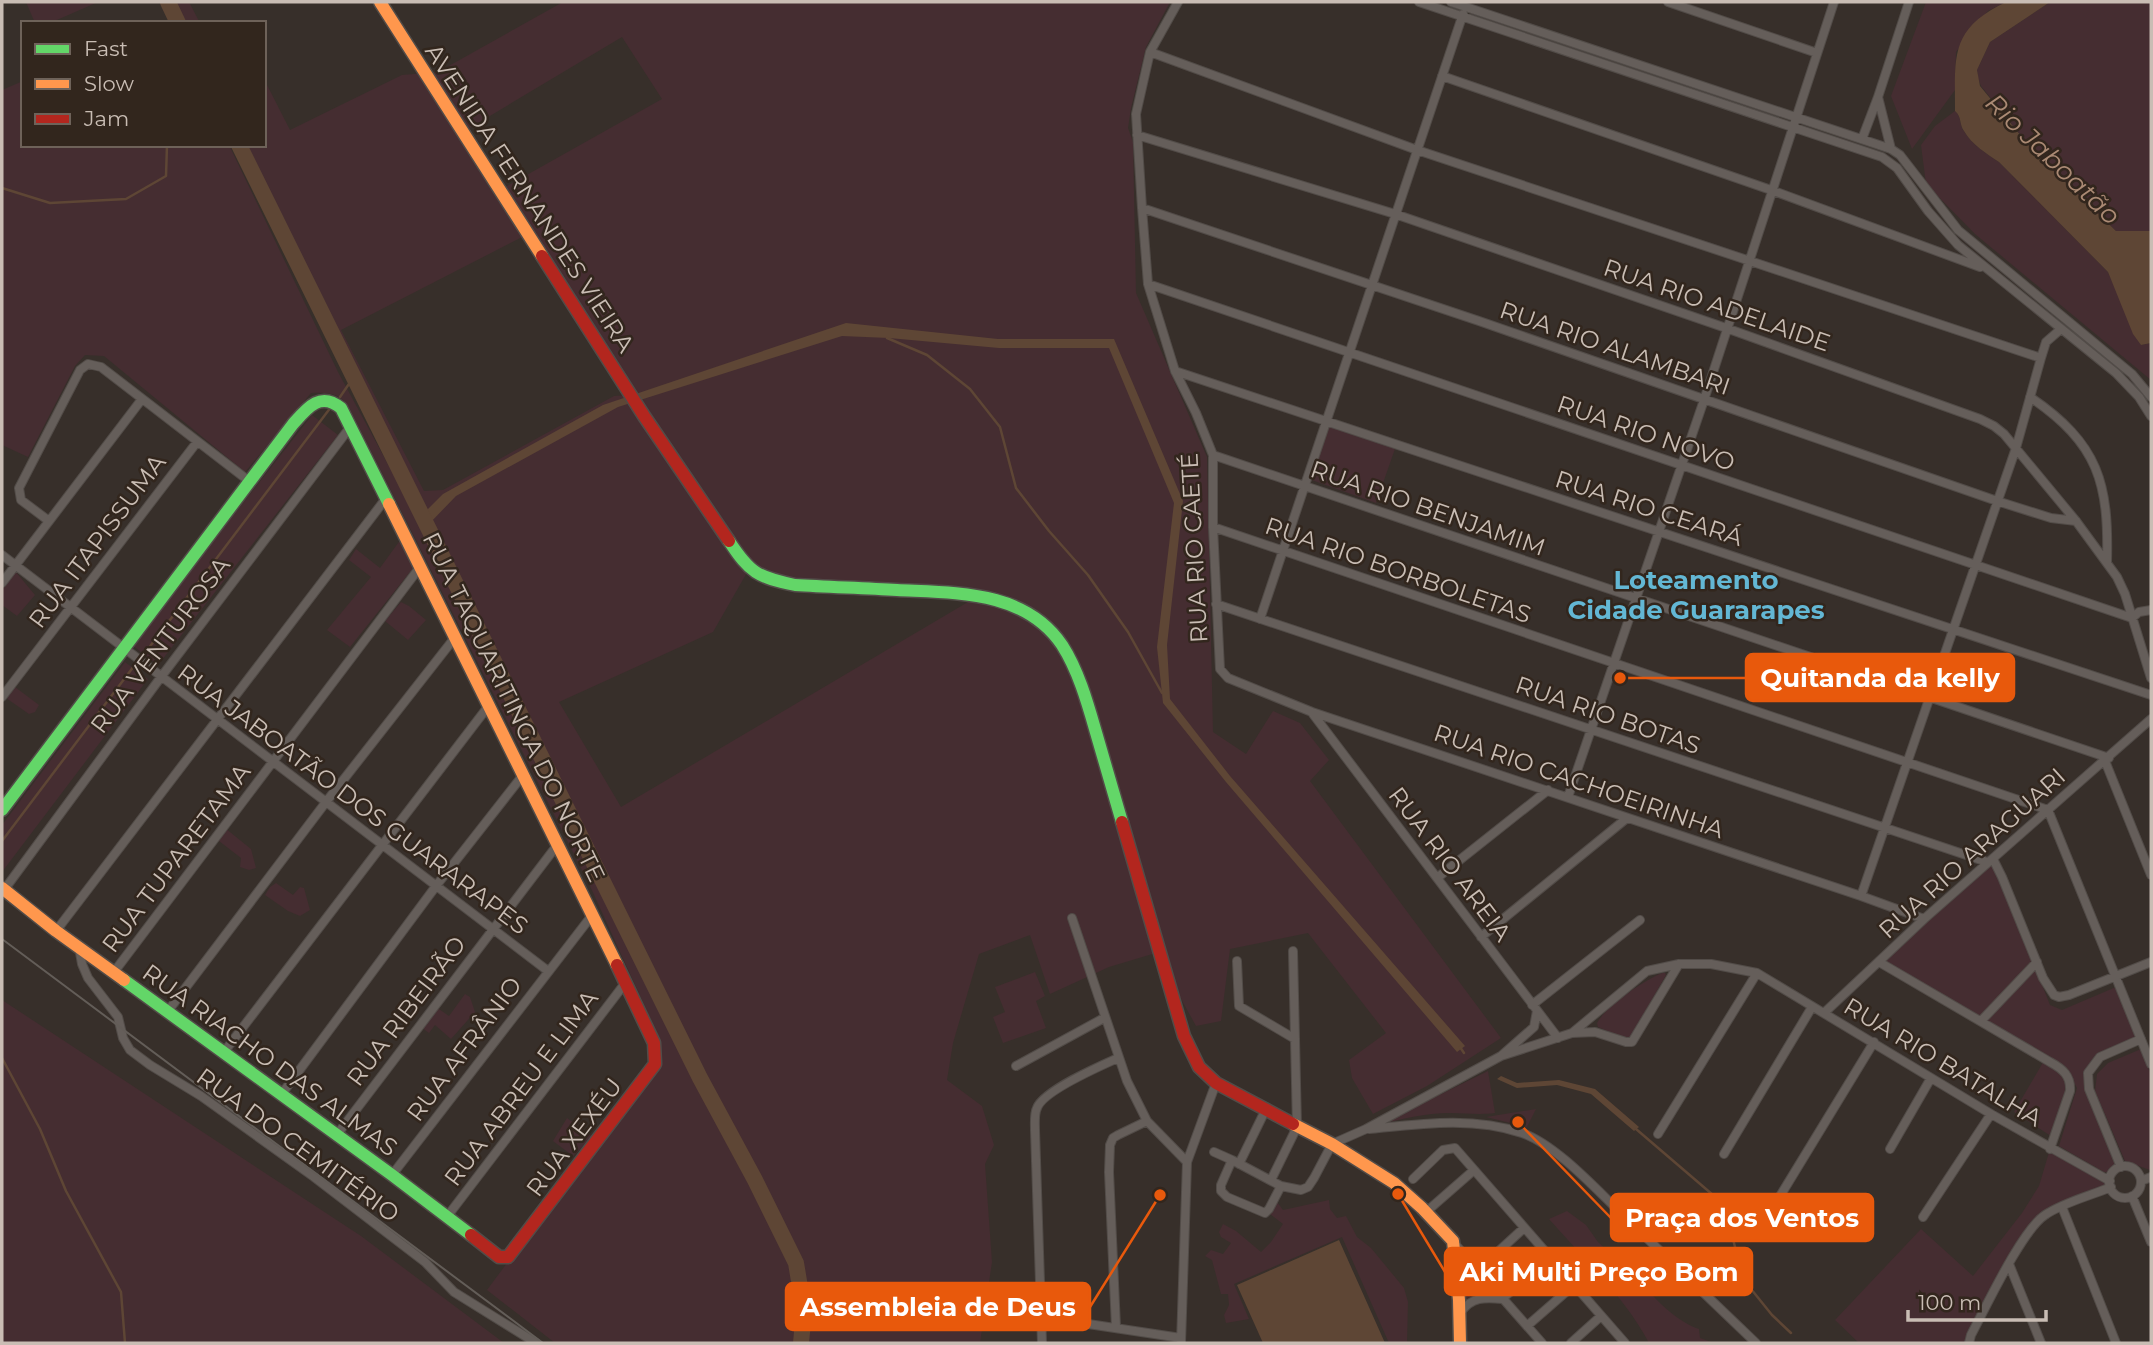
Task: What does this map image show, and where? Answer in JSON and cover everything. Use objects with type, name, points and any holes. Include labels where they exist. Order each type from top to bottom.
[{"type":"street","name":"AVENIDA FERNANDES VIEIRA","points":[[380,2],[644,416],[744,564],[754,572],[795,585],[940,592],[1001,600],[1034,616],[1064,647],[1073,662],[1082,689],[1184,1036],[1199,1067],[1216,1083]]},
{"type":"street","name":"RUA RIO CAETÉ","points":[[1178,2],[1150,52],[1136,114],[1142,208],[1148,284],[1175,370],[1213,455],[1216,604],[1220,669],[1224,675]]},
{"type":"street","points":[[1419,2],[1891,162],[1958,245],[2116,373],[2151,416]]},
{"type":"street","points":[[1451,2],[1466,4],[1891,149],[1900,155],[1958,230],[2132,374],[2151,397]]},
{"type":"street","points":[[1668,2],[1817,53]]},
{"type":"street","points":[[1568,797],[1704,400],[1835,2]]},
{"type":"street","points":[[1862,139],[1909,2]]},
{"type":"street","points":[[1260,618],[1466,4]]},
{"type":"street","points":[[1150,52],[1417,150],[2041,358]]},
{"type":"street","points":[[1441,76],[1772,190],[1988,270]]},
{"type":"street","points":[[1878,97],[1891,149]]},
{"type":"street","name":"RUA RIO ADELAIDE","points":[[1138,135],[1395,214],[1726,328],[1994,426],[2016,448],[2107,563],[2125,594],[2151,678]]},
{"type":"street","name":"RUA RIO ALAMBARI","points":[[1142,208],[1997,501],[2051,518],[2076,521]]},
{"type":"street","name":"RUA RIO NOVO","points":[[1148,284],[2132,618]]},
{"type":"street","points":[[1861,896],[2016,448],[2046,342],[2061,329]]},
{"type":"street","points":[[49,521],[21,499],[19,488],[80,370],[88,364],[101,367],[249,481]]},
{"type":"street","name":"RUA RIO CEARÁ","points":[[1175,370],[2151,695]]},
{"type":"street","points":[[2030,397],[2055,414],[2075,433],[2098,472],[2108,527],[2107,563]]},
{"type":"street","points":[[2,583],[142,398]]},
{"type":"street","name":"RUA TAQUARITINGA DO NORTE","points":[[325,401],[339,405],[351,426],[490,704],[654,1043]]},
{"type":"street","name":"RUA VENTUROSA","points":[[2,810],[249,481],[310,405],[325,401]]},
{"type":"street","name":"RUA VENTUROSA","points":[[3,889],[351,426]]},
{"type":"street","name":"RUA ITAPISSUMA","points":[[2,696],[197,442]]},
{"type":"street","name":"RUA RIO BENJAMIM","points":[[1213,455],[1930,697],[2107,760]]},
{"type":"street","points":[[56,931],[387,497]]},
{"type":"street","name":"RUA RIO BORBOLETAS","points":[[1213,527],[2049,810]]},
{"type":"street","name":"RUA JABOATÃO DOS GUARARAPES","points":[[2,555],[548,971]]},
{"type":"street","name":"RUA TUPARETAMA","points":[[114,972],[420,568]]},
{"type":"street","name":"RUA RIO BOTAS","points":[[1216,604],[1990,861]]},
{"type":"street","points":[[2132,618],[2139,612],[2151,611]]},
{"type":"street","points":[[168,1011],[456,636]]},
{"type":"street","name":"RUA RIO CACHOEIRINHA","points":[[1224,675],[1312,712],[1924,919]]},
{"type":"street","points":[[224,1052],[490,704]]},
{"type":"street","name":"RUA RIO AREIA","points":[[1312,712],[1558,1038]]},
{"type":"street","name":"RUA RIO ARAGUARI","points":[[1824,1013],[1924,919],[2150,723]]},
{"type":"street","points":[[2107,760],[2151,875]]},
{"type":"street","points":[[281,1094],[436,886],[523,775]]},
{"type":"street","points":[[1437,878],[1548,790]]},
{"type":"street","points":[[2049,810],[2151,1064]]},
{"type":"street","points":[[1481,937],[1627,818]]},
{"type":"street","name":"RUA RIBEIRÃO","points":[[336,1136],[558,844]]},
{"type":"street","points":[[1990,861],[2003,877],[2050,992],[2059,997],[2069,995],[2151,962]]},
{"type":"street","name":"RUA RIACHO DAS ALMAS","points":[[3,889],[56,931],[392,1175],[494,1255],[503,1258],[513,1252]]},
{"type":"street","name":"RUA AFRÂNIO","points":[[392,1175],[593,914]]},
{"type":"street","points":[[1072,918],[1127,1081],[1147,1121],[1187,1161]]},
{"type":"street","points":[[1501,1056],[1534,1027],[1535,1008],[1640,920]]},
{"type":"street","name":"RUA DO CEMITÉRIO","points":[[79,947],[88,978],[118,1017],[123,1038],[130,1049],[314,1177],[425,1262],[454,1292],[536,1343]]},
{"type":"street","points":[[1270,1180],[1297,1127],[1293,951]]},
{"type":"street","points":[[1237,961],[1239,1006],[1295,1039]]},
{"type":"street","points":[[1879,962],[2058,1066],[2069,1077],[2070,1091],[2050,1149]]},
{"type":"street","points":[[1981,1021],[2037,962]]},
{"type":"street","points":[[1214,1152],[1281,1185],[1301,1191],[1308,1187],[1332,1144],[1366,1129],[1501,1056],[1572,1034],[1595,1032],[1632,1042],[1679,964]]},
{"type":"street","name":"RUA RIO BATALHA","points":[[1572,1034],[1647,971],[1679,964],[1710,964],[1757,974],[2110,1184]]},
{"type":"street","points":[[1658,1134],[1757,974]]},
{"type":"street","name":"RUA ABREU E LIMA","points":[[446,1218],[626,982]]},
{"type":"street","points":[[1724,1154],[1812,1007]]},
{"type":"street","points":[[1016,1066],[1104,1018]]},
{"type":"street","points":[[2121,1167],[2089,1089],[2088,1073],[2100,1057],[2141,1039]]},
{"type":"street","points":[[1760,1229],[1874,1042]]},
{"type":"street","name":"RUA XEXÉU","points":[[513,1252],[655,1063],[654,1043]]},
{"type":"street","points":[[1042,1343],[1035,1130],[1037,1108],[1041,1101],[1054,1091],[1118,1058]]},
{"type":"street","points":[[1890,1149],[1931,1078]]},
{"type":"street","points":[[1042,1317],[1116,1327],[1181,1340],[1187,1161],[1216,1083],[1332,1144],[1394,1183],[1426,1212],[1542,1343]]},
{"type":"street","points":[[1265,1111],[1221,1187],[1223,1195],[1265,1213],[1281,1185]]},
{"type":"street","points":[[1923,1217],[1990,1114]]},
{"type":"street","points":[[1116,1327],[1110,1145],[1113,1138],[1147,1121]]},
{"type":"street","points":[[1366,1129],[1471,1123],[1524,1133],[1540,1142],[1590,1183],[1756,1343]]},
{"type":"street","points":[[1413,1179],[1443,1150],[1455,1148],[1624,1343]]},
{"type":"street","points":[[2121,1167],[2133,1168],[2141,1181],[2139,1190],[2127,1198],[2117,1195],[2110,1184],[2113,1172],[2121,1167]]},
{"type":"street","points":[[1426,1212],[1474,1170]]},
{"type":"street","points":[[2141,1181],[2151,1177]]},
{"type":"street","points":[[1969,1343],[2009,1265],[2037,1222],[2045,1215],[2110,1184]]},
{"type":"street","points":[[2132,1196],[2151,1242]]},
{"type":"street","points":[[2062,1207],[2116,1343]]},
{"type":"street","points":[[1477,1271],[1524,1228]]},
{"type":"street","points":[[1452,1241],[1460,1315],[1460,1343]]},
{"type":"street","points":[[1460,1315],[1466,1304],[1478,1298],[1502,1298],[1550,1258]]},
{"type":"street","points":[[2009,1265],[2041,1343]]},
{"type":"street","points":[[1527,1326],[1574,1285]]},
{"type":"street","points":[[1572,1343],[1601,1316]]},
{"type":"shaded area","points":[[26,2],[98,2],[55,21],[34,21]]},
{"type":"shaded area","points":[[168,2],[189,2],[199,21],[177,21]]},
{"type":"shaded area","points":[[563,2],[1170,2],[1146,47],[1128,128],[1133,142],[1136,293],[1207,457],[1213,732],[1246,754],[1273,711],[1300,723],[1329,760],[1310,781],[1501,1038],[1427,1086],[1373,1114],[1352,1078],[1349,1060],[1386,1033],[1308,933],[1230,949],[1221,1021],[1196,1026],[1164,968],[1159,952],[1109,967],[1050,994],[1030,935],[979,954],[953,1043],[947,1080],[982,1106],[994,1145],[985,1164],[992,1262],[980,1343],[555,1343],[487,1290],[660,1057],[661,1042],[590,886],[350,409],[334,395],[311,393],[245,472],[104,356],[85,355],[75,366],[28,457],[2,445],[2,90],[21,82],[21,147],[230,147],[338,372],[422,527],[593,870],[578,831],[240,147],[266,147],[266,83],[290,130],[402,75],[438,72]],"holes":[[[622,37],[662,99],[500,190],[463,132]],[[528,234],[629,395],[614,396],[443,490],[424,491],[341,330]],[[749,569],[795,585],[997,600],[968,602],[621,807],[559,702],[713,632]]]},
{"type":"shaded area","points":[[1926,2],[2006,2],[1988,11],[1956,52],[1955,90],[1912,149],[1891,96]]},
{"type":"shaded area","points":[[2006,2],[2050,2],[1990,42],[1977,70],[1980,86],[2035,153],[2116,231],[2151,231],[2151,343],[2141,345],[2133,334],[2108,272],[1999,162],[1971,141],[1962,128],[1955,111],[1955,74],[1959,46],[1974,23]]},
{"type":"shaded area","points":[[2050,2],[2151,2],[2151,231],[2116,231],[2035,153],[1981,86],[1977,70],[1990,42]]},
{"type":"shaded area","points":[[1955,111],[1971,141],[1999,162],[2108,272],[2141,345],[2151,343],[2151,380],[1975,234],[1926,184],[1921,145],[1935,126]]},
{"type":"shaded area","points":[[846,323],[998,339],[1114,339],[1183,501],[1167,645],[1170,699],[1230,776],[1465,1046],[1457,1052],[1226,782],[1163,703],[1157,647],[1174,503],[1109,348],[999,348],[842,336],[618,407],[456,496],[427,526],[421,516],[443,494],[603,405]]},
{"type":"shaded area","points":[[312,415],[338,435],[158,665],[132,645]]},
{"type":"shaded area","points":[[1328,423],[1396,446],[1376,503],[1309,479]]},
{"type":"shaded area","points":[[401,539],[414,567],[350,647],[327,630],[371,577],[349,560],[356,549],[380,568]]},
{"type":"shaded area","points":[[15,571],[35,595],[17,616],[2,605],[2,584]]},
{"type":"shaded area","points":[[401,602],[426,620],[408,640],[385,621]]},
{"type":"shaded area","points":[[125,662],[148,679],[2,872],[2,825]]},
{"type":"shaded area","points":[[15,687],[39,705],[35,712],[29,714],[6,698]]},
{"type":"shaded area","points":[[225,828],[251,849],[256,868],[249,870],[240,867],[241,858],[219,841]]},
{"type":"shaded area","points":[[1993,859],[2037,962],[1981,1021],[1879,962]]},
{"type":"shaded area","points":[[276,883],[293,895],[300,887],[304,888],[310,910],[300,916],[265,895]]},
{"type":"shaded area","points":[[2035,967],[2050,1005],[2062,1010],[2116,987],[2138,1037],[2087,1066],[2086,1087],[2115,1160],[2114,1167],[2109,1172],[2104,1172],[2059,1146],[2077,1088],[2070,1075],[2071,1083],[2054,1138],[2014,1112],[2045,1059],[1984,1020]]},
{"type":"shaded area","points":[[1035,972],[1045,996],[1036,1001],[1046,1028],[1003,1043],[993,1017],[1005,1012],[995,987]]},
{"type":"shaded area","points":[[1662,973],[1666,975],[1629,1040],[1598,1027],[1597,1023],[1602,1016],[1617,1001]]},
{"type":"shaded area","points":[[465,994],[470,997],[475,1012],[451,1039],[435,1025],[429,1033],[421,1027],[436,1007],[449,1016]]},
{"type":"shaded area","points":[[2,1000],[361,1236],[504,1343],[2,1343]]},
{"type":"shaded area","points":[[2141,1049],[2151,1075],[2150,1170],[2125,1161],[2095,1091],[2097,1074],[2108,1063]]},
{"type":"shaded area","points":[[1488,1071],[1495,1113],[1432,1114],[1378,1125]]},
{"type":"shaded area","points":[[1501,1076],[1517,1083],[1559,1080],[1595,1089],[1639,1127],[1634,1131],[1591,1094],[1557,1085],[1517,1088],[1497,1079]]},
{"type":"shaded area","points":[[1536,1109],[1527,1127],[1486,1117]]},
{"type":"shaded area","points":[[567,1118],[593,1137],[573,1156],[553,1141]]},
{"type":"shaded area","points":[[2050,1149],[2110,1181],[2111,1187],[2045,1215],[2027,1234],[1969,1343],[1859,1343],[1835,1320],[1921,1229],[1973,1276],[2022,1213],[2039,1186]]},
{"type":"shaded area","points":[[1329,1200],[1330,1209],[1337,1218],[1346,1216],[1357,1237],[1371,1248],[1404,1288],[1408,1302],[1407,1343],[1389,1343],[1342,1237],[1234,1284],[1249,1319],[1226,1323],[1224,1315],[1229,1305],[1228,1294],[1221,1294],[1212,1260],[1205,1256],[1211,1250],[1223,1254],[1231,1243],[1221,1237],[1219,1232],[1223,1224],[1261,1252],[1283,1224],[1270,1214],[1277,1202],[1283,1210]]},
{"type":"shaded area","points":[[1567,1211],[1586,1225],[1598,1242],[1614,1257],[1626,1254],[1630,1257],[1643,1283],[1654,1297],[1676,1317],[1699,1329],[1700,1338],[1714,1343],[1649,1343],[1616,1294],[1549,1219]]},
{"type":"shaded area","points":[[1339,1240],[1385,1343],[1263,1343],[1237,1285]]},
{"type":"shaded area","points":[[1461,1257],[1495,1296],[1476,1294],[1464,1300]]},
{"type":"waterway","points":[[168,2],[177,21]]},
{"type":"waterway","points":[[171,8],[171,21]]},
{"type":"waterway","points":[[2,188],[50,203],[126,199],[166,176],[167,147]]},
{"type":"waterway","points":[[240,147],[700,1078],[796,1263],[804,1311],[801,1343]]},
{"type":"waterway","points":[[887,338],[927,355],[970,389],[1000,427],[1016,488],[1088,575],[1128,632],[1162,693]]},
{"type":"waterway","points":[[340,397],[353,378]]},
{"type":"waterway","points":[[145,653],[331,407]]},
{"type":"waterway","points":[[2,841],[137,662]]},
{"type":"waterway","points":[[1460,1047],[1464,1053]]},
{"type":"waterway","points":[[2,1058],[40,1129],[66,1191],[121,1292],[125,1343]]},
{"type":"waterway","points":[[1636,1129],[1727,1207],[1743,1279],[1772,1315],[1791,1333]]},
{"type":"tram line","points":[[2,939],[543,1343]]},
{"type":"traffic: fast","points":[[2,810],[293,424],[309,407],[320,401],[327,401],[341,408],[389,504]]},
{"type":"traffic: fast","points":[[729,541],[749,567],[763,576],[782,582],[795,585],[965,594],[1009,604],[1029,614],[1047,627],[1062,645],[1073,665],[1089,708],[1122,822]]},
{"type":"traffic: fast","points":[[124,980],[471,1235]]},
{"type":"traffic: slow","points":[[380,2],[542,256]]},
{"type":"traffic: slow","points":[[389,504],[617,965]]},
{"type":"traffic: slow","points":[[2,888],[124,980]]},
{"type":"traffic: slow","points":[[1293,1124],[1332,1144],[1394,1183],[1453,1241],[1460,1343]]},
{"type":"traffic: jam","points":[[542,256],[644,416],[729,541]]},
{"type":"traffic: jam","points":[[1122,822],[1184,1036],[1199,1067],[1216,1083],[1293,1124]]},
{"type":"traffic: jam","points":[[471,1235],[499,1257],[508,1257],[655,1064],[654,1043],[617,965]]},
{"type":"place","name":"Quitanda da kelly","points":[[1620,678]]},
{"type":"place","name":"Praça dos Ventos","points":[[1518,1122]]},
{"type":"place","name":"Aki Multi Preço Bom","points":[[1398,1194]]},
{"type":"place","name":"Assembleia de Deus","points":[[1160,1195]]},
{"type":"district","name":"Loteamento Cidade Guararapes","points":[[1696,595]]},
{"type":"water label","name":"Rio Jaboatão","points":[[2053,159]]}]
